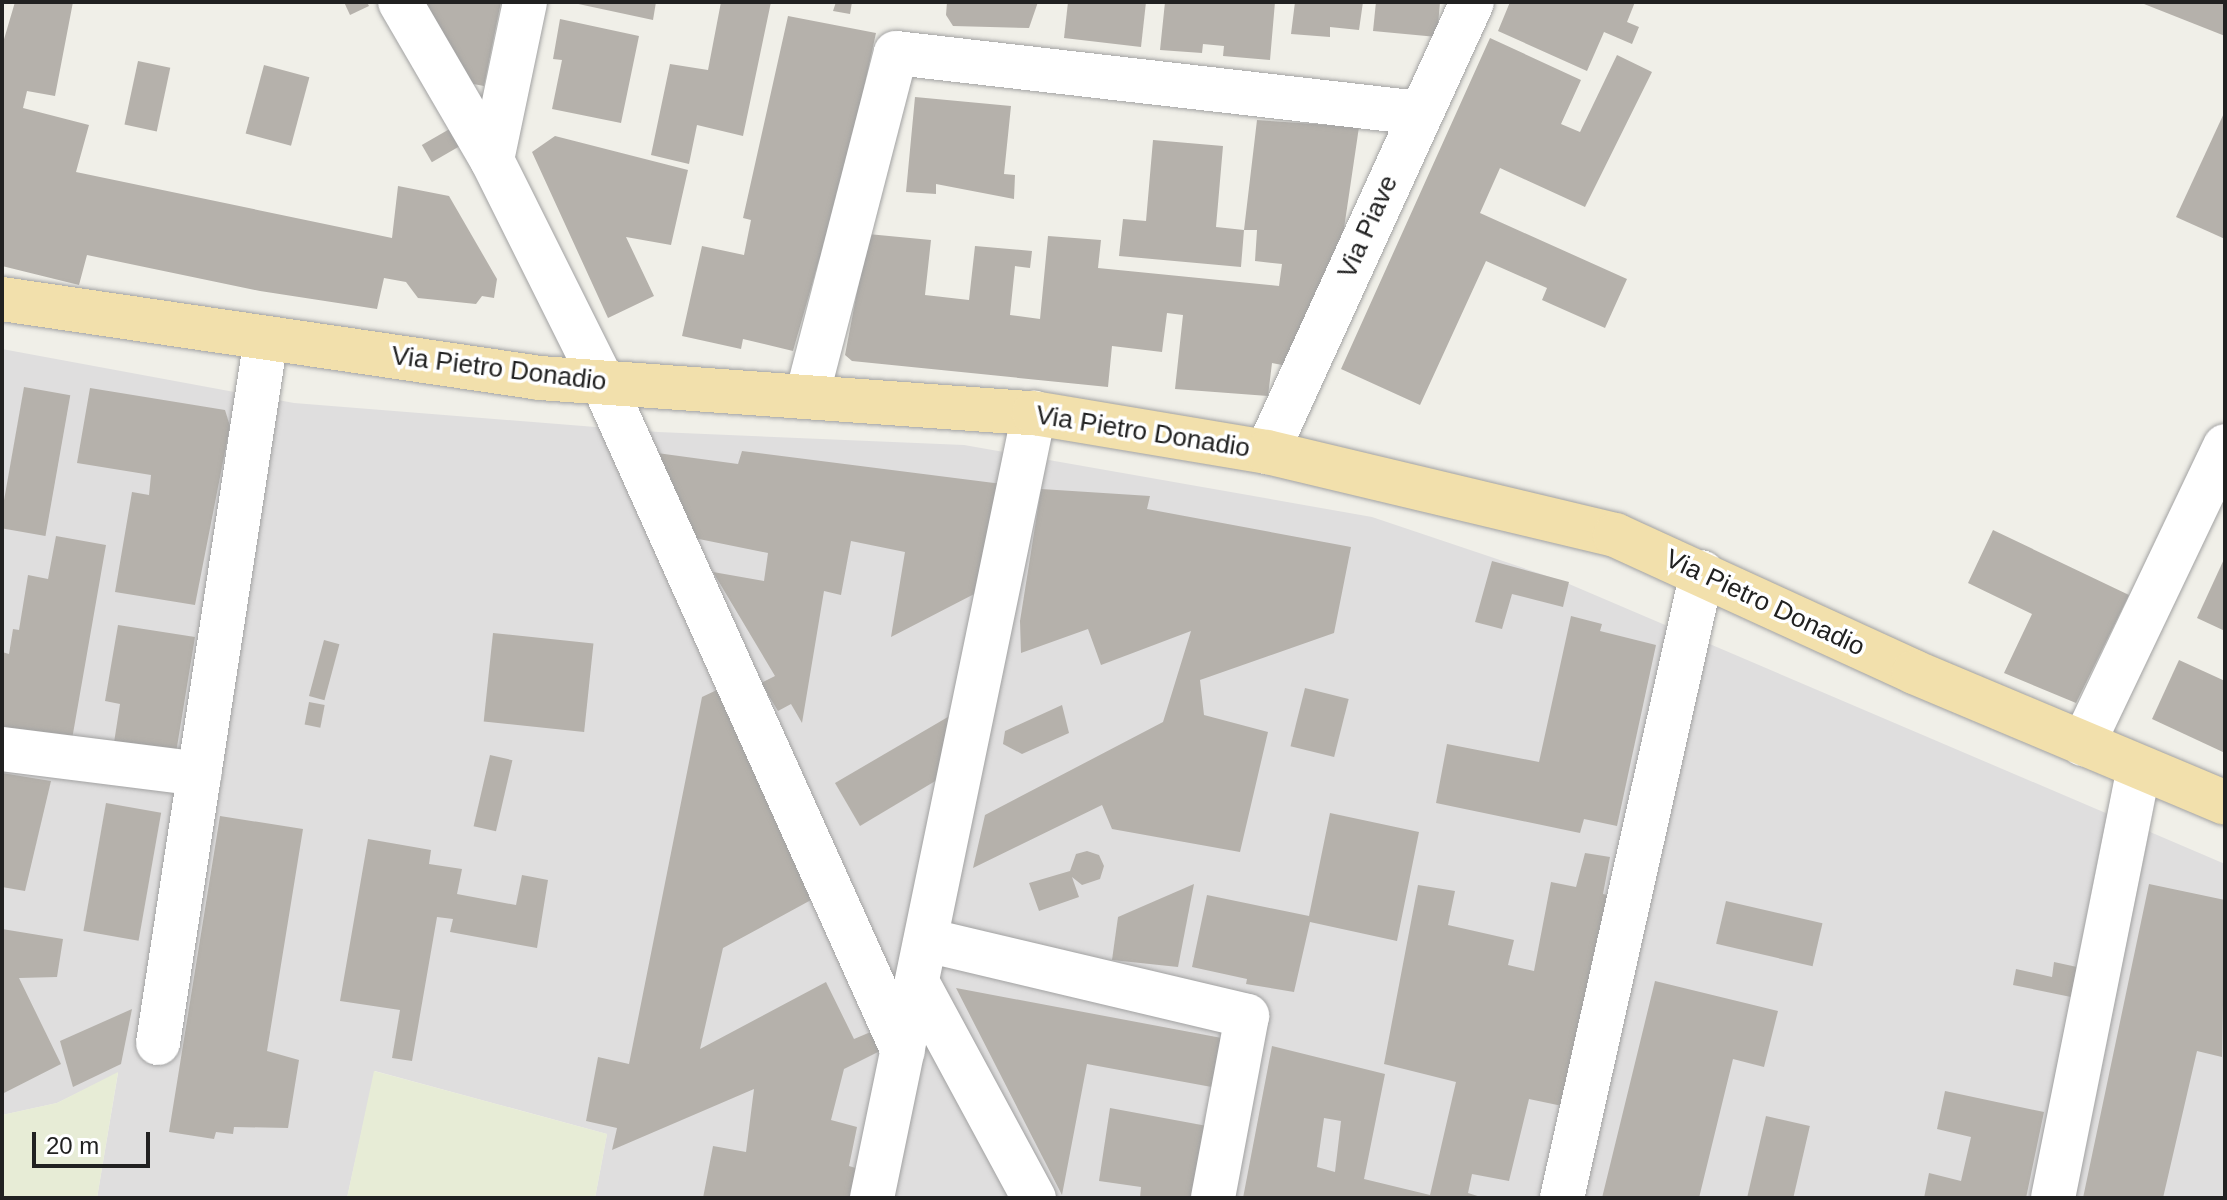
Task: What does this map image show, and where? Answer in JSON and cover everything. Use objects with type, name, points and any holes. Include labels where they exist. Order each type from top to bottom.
[{"type":"main road","name":"Via Pietro Donadio","points":[[2,299],[603,383],[1034,413],[1267,452],[1615,535],[2139,769],[2225,803]]},
{"type":"street","points":[[400,2],[492,160],[603,383],[903,1051]]},
{"type":"street","points":[[492,160],[525,2]]},
{"type":"street","name":"Via Piave","points":[[1267,452],[1472,2]]},
{"type":"street","points":[[807,396],[896,53],[1419,113]]},
{"type":"street","points":[[158,1043],[266,338]]},
{"type":"street","points":[[872,1198],[1034,413]]},
{"type":"street","points":[[2083,744],[2225,446]]},
{"type":"street","points":[[1562,1198],[1702,572]]},
{"type":"street","points":[[2,749],[199,774]]},
{"type":"street","points":[[2053,1198],[2139,769]]},
{"type":"street","points":[[926,940],[1247,1016],[1213,1198]]},
{"type":"street","points":[[917,982],[1034,1198]]},
{"type":"shaded area","points":[[2,349],[294,403],[658,432],[964,445],[1372,517],[1562,581],[2225,864],[2225,1198],[595,1198],[607,1134],[375,1071],[347,1198],[97,1198],[118,1073],[57,1103],[2,1115]]},
{"type":"green space","points":[[374,1071],[607,1134],[595,1198],[347,1198]]},
{"type":"green space","points":[[118,1072],[97,1198],[2,1198],[2,1115],[57,1103]]},
{"type":"building","points":[[15,2],[73,2],[55,96],[27,91],[23,108],[89,125],[76,172],[392,238],[398,186],[449,196],[497,279],[494,298],[482,296],[476,304],[418,298],[406,282],[384,278],[377,309],[260,291],[87,255],[79,285],[2,266],[2,46]]},
{"type":"building","points":[[344,2],[367,2],[369,6],[350,15]]},
{"type":"building","points":[[409,2],[501,2],[484,86],[457,81]]},
{"type":"building","points":[[569,2],[656,2],[653,20]]},
{"type":"building","points":[[721,2],[771,2],[743,136],[697,125],[689,164],[651,155],[670,64],[708,70]]},
{"type":"building","points":[[836,2],[852,2],[850,14],[833,11]]},
{"type":"building","points":[[947,2],[1038,2],[1029,28],[953,26],[946,15]]},
{"type":"building","points":[[1068,2],[1146,2],[1141,47],[1064,38]]},
{"type":"building","points":[[1165,2],[1275,2],[1270,60],[1223,56],[1224,46],[1203,44],[1202,53],[1160,50]]},
{"type":"building","points":[[1295,2],[1363,2],[1359,30],[1330,27],[1330,37],[1291,34]]},
{"type":"building","points":[[1376,2],[1440,2],[1437,37],[1373,31]]},
{"type":"building","points":[[1510,2],[1635,2],[1627,22],[1639,27],[1632,44],[1604,32],[1587,71],[1498,31]]},
{"type":"building","points":[[2139,2],[2225,2],[2225,36]]},
{"type":"building","points":[[788,16],[876,33],[826,262],[819,260],[793,351],[743,339],[741,349],[682,336],[702,246],[744,255],[751,220],[743,218]]},
{"type":"building","points":[[560,19],[639,36],[621,123],[552,109],[562,60],[553,59]]},
{"type":"building","points":[[1490,38],[1581,80],[1561,124],[1580,132],[1617,55],[1652,72],[1585,207],[1500,168],[1480,213],[1627,279],[1605,328],[1542,300],[1547,288],[1486,261],[1420,405],[1341,369]]},
{"type":"building","points":[[138,61],[170,68],[157,131],[124,125]]},
{"type":"building","points":[[264,65],[309,77],[291,146],[246,134]]},
{"type":"building","points":[[915,97],[1011,106],[1004,174],[1015,175],[1014,199],[936,184],[936,194],[906,192]]},
{"type":"building","points":[[2225,111],[2225,239],[2176,217]]},
{"type":"building","points":[[1257,120],[1359,127],[1337,276],[1287,366],[1272,363],[1268,396],[1175,389],[1183,315],[1167,313],[1162,352],[1112,346],[1108,387],[852,361],[845,355],[868,234],[931,240],[925,295],[969,300],[975,246],[1032,251],[1030,268],[1015,266],[1010,315],[1040,319],[1048,236],[1101,240],[1098,268],[1279,286],[1282,264],[1255,261],[1257,230],[1244,230]]},
{"type":"building","points":[[453,127],[463,144],[432,162],[422,145]]},
{"type":"building","points":[[555,136],[688,170],[671,245],[626,237],[654,296],[608,318],[532,152]]},
{"type":"building","points":[[1153,140],[1223,146],[1216,227],[1244,230],[1241,267],[1119,256],[1123,219],[1146,221]]},
{"type":"building","points":[[24,387],[70,395],[45,536],[2,528],[2,512]]},
{"type":"building","points":[[90,388],[225,410],[230,426],[195,605],[115,592],[132,492],[149,495],[151,475],[77,463]]},
{"type":"building","points":[[742,451],[1002,484],[980,591],[891,637],[905,552],[851,541],[841,595],[824,591],[802,723],[791,704],[778,711],[761,683],[775,676],[713,572],[764,581],[768,553],[694,538],[657,453],[738,464]]},
{"type":"building","points":[[1041,489],[1150,496],[1147,509],[1351,547],[1334,633],[1200,680],[1204,715],[1268,732],[1240,852],[1112,829],[1102,805],[973,868],[985,815],[1163,722],[1191,631],[1101,665],[1088,629],[1021,653],[1020,621]]},
{"type":"building","points":[[1993,530],[2129,595],[2076,703],[2004,673],[2032,614],[1968,583]]},
{"type":"building","points":[[56,536],[106,545],[71,745],[2,733],[2,652],[9,654],[13,629],[19,630],[28,575],[48,579]]},
{"type":"building","points":[[2225,557],[2225,631],[2197,618]]},
{"type":"building","points":[[1492,561],[1569,582],[1563,607],[1512,594],[1502,629],[1475,622]]},
{"type":"building","points":[[1571,616],[1602,624],[1600,631],[1656,645],[1617,826],[1584,819],[1580,833],[1436,803],[1447,744],[1539,762]]},
{"type":"building","points":[[118,625],[195,637],[175,759],[113,749],[120,704],[105,701]]},
{"type":"building","points":[[493,633],[593,644],[584,732],[484,722]]},
{"type":"building","points":[[324,640],[339,644],[324,700],[309,696]]},
{"type":"building","points":[[2179,660],[2225,681],[2225,753],[2152,719]]},
{"type":"building","points":[[1305,688],[1349,699],[1334,757],[1290,746]]},
{"type":"building","points":[[719,689],[833,888],[723,948],[700,1049],[826,982],[854,1039],[873,1031],[880,1051],[844,1069],[831,1120],[857,1127],[849,1166],[869,1172],[864,1198],[703,1198],[713,1146],[746,1152],[754,1089],[612,1150],[617,1128],[586,1121],[598,1057],[629,1064],[702,697]]},
{"type":"building","points":[[309,702],[325,705],[320,728],[305,725]]},
{"type":"building","points":[[1062,705],[1069,733],[1022,754],[1003,744],[1005,731]]},
{"type":"building","points":[[953,714],[937,780],[860,826],[835,783]]},
{"type":"building","points":[[490,755],[512,760],[496,831],[474,826]]},
{"type":"building","points":[[2,773],[51,781],[25,891],[2,887]]},
{"type":"building","points":[[106,803],[161,813],[139,941],[83,931]]},
{"type":"building","points":[[1330,813],[1419,832],[1397,941],[1310,922],[1294,992],[1246,984],[1247,979],[1192,967],[1207,895],[1309,916]]},
{"type":"building","points":[[220,816],[303,829],[267,1051],[299,1060],[288,1128],[234,1127],[233,1134],[216,1132],[214,1139],[169,1132]]},
{"type":"building","points":[[368,839],[431,850],[429,864],[462,869],[457,894],[516,905],[522,875],[548,880],[537,948],[450,932],[453,919],[437,917],[412,1061],[392,1058],[400,1010],[340,1001]]},
{"type":"building","points":[[1087,851],[1099,855],[1104,866],[1100,879],[1082,885],[1072,877],[1079,897],[1039,911],[1029,883],[1070,871],[1076,854]]},
{"type":"building","points":[[1585,853],[1610,857],[1603,894],[1608,895],[1567,1107],[1529,1099],[1509,1181],[1472,1174],[1468,1193],[1484,1198],[1243,1198],[1272,1046],[1385,1074],[1364,1179],[1430,1195],[1456,1082],[1384,1064],[1418,885],[1455,891],[1448,925],[1514,940],[1508,965],[1534,971],[1551,882],[1576,887]],"holes":[[[1324,1118],[1341,1121],[1335,1172],[1317,1167]]]},
{"type":"building","points":[[1194,884],[1178,967],[1112,960],[1118,917]]},
{"type":"building","points":[[2149,884],[2225,900],[2222,1057],[2197,1051],[2163,1198],[2083,1198]]},
{"type":"building","points":[[1726,901],[1822,923],[1813,966],[1716,944]]},
{"type":"building","points":[[2,929],[63,939],[57,977],[19,978],[61,1064],[2,1094]]},
{"type":"building","points":[[2054,962],[2077,967],[2071,997],[2013,985],[2016,969],[2052,977]]},
{"type":"building","points":[[1655,981],[1778,1011],[1764,1067],[1733,1059],[1699,1198],[1602,1198]]},
{"type":"building","points":[[956,988],[1227,1039],[1217,1088],[1087,1064],[1062,1195]]},
{"type":"building","points":[[132,1009],[121,1064],[73,1087],[60,1041]]},
{"type":"building","points":[[1945,1091],[2044,1112],[2026,1198],[1924,1198],[1929,1173],[1961,1181],[1971,1137],[1937,1129]]},
{"type":"building","points":[[1110,1108],[1207,1126],[1194,1198],[1140,1198],[1141,1187],[1099,1181]]},
{"type":"building","points":[[1766,1116],[1810,1126],[1793,1198],[1747,1198]]}]
